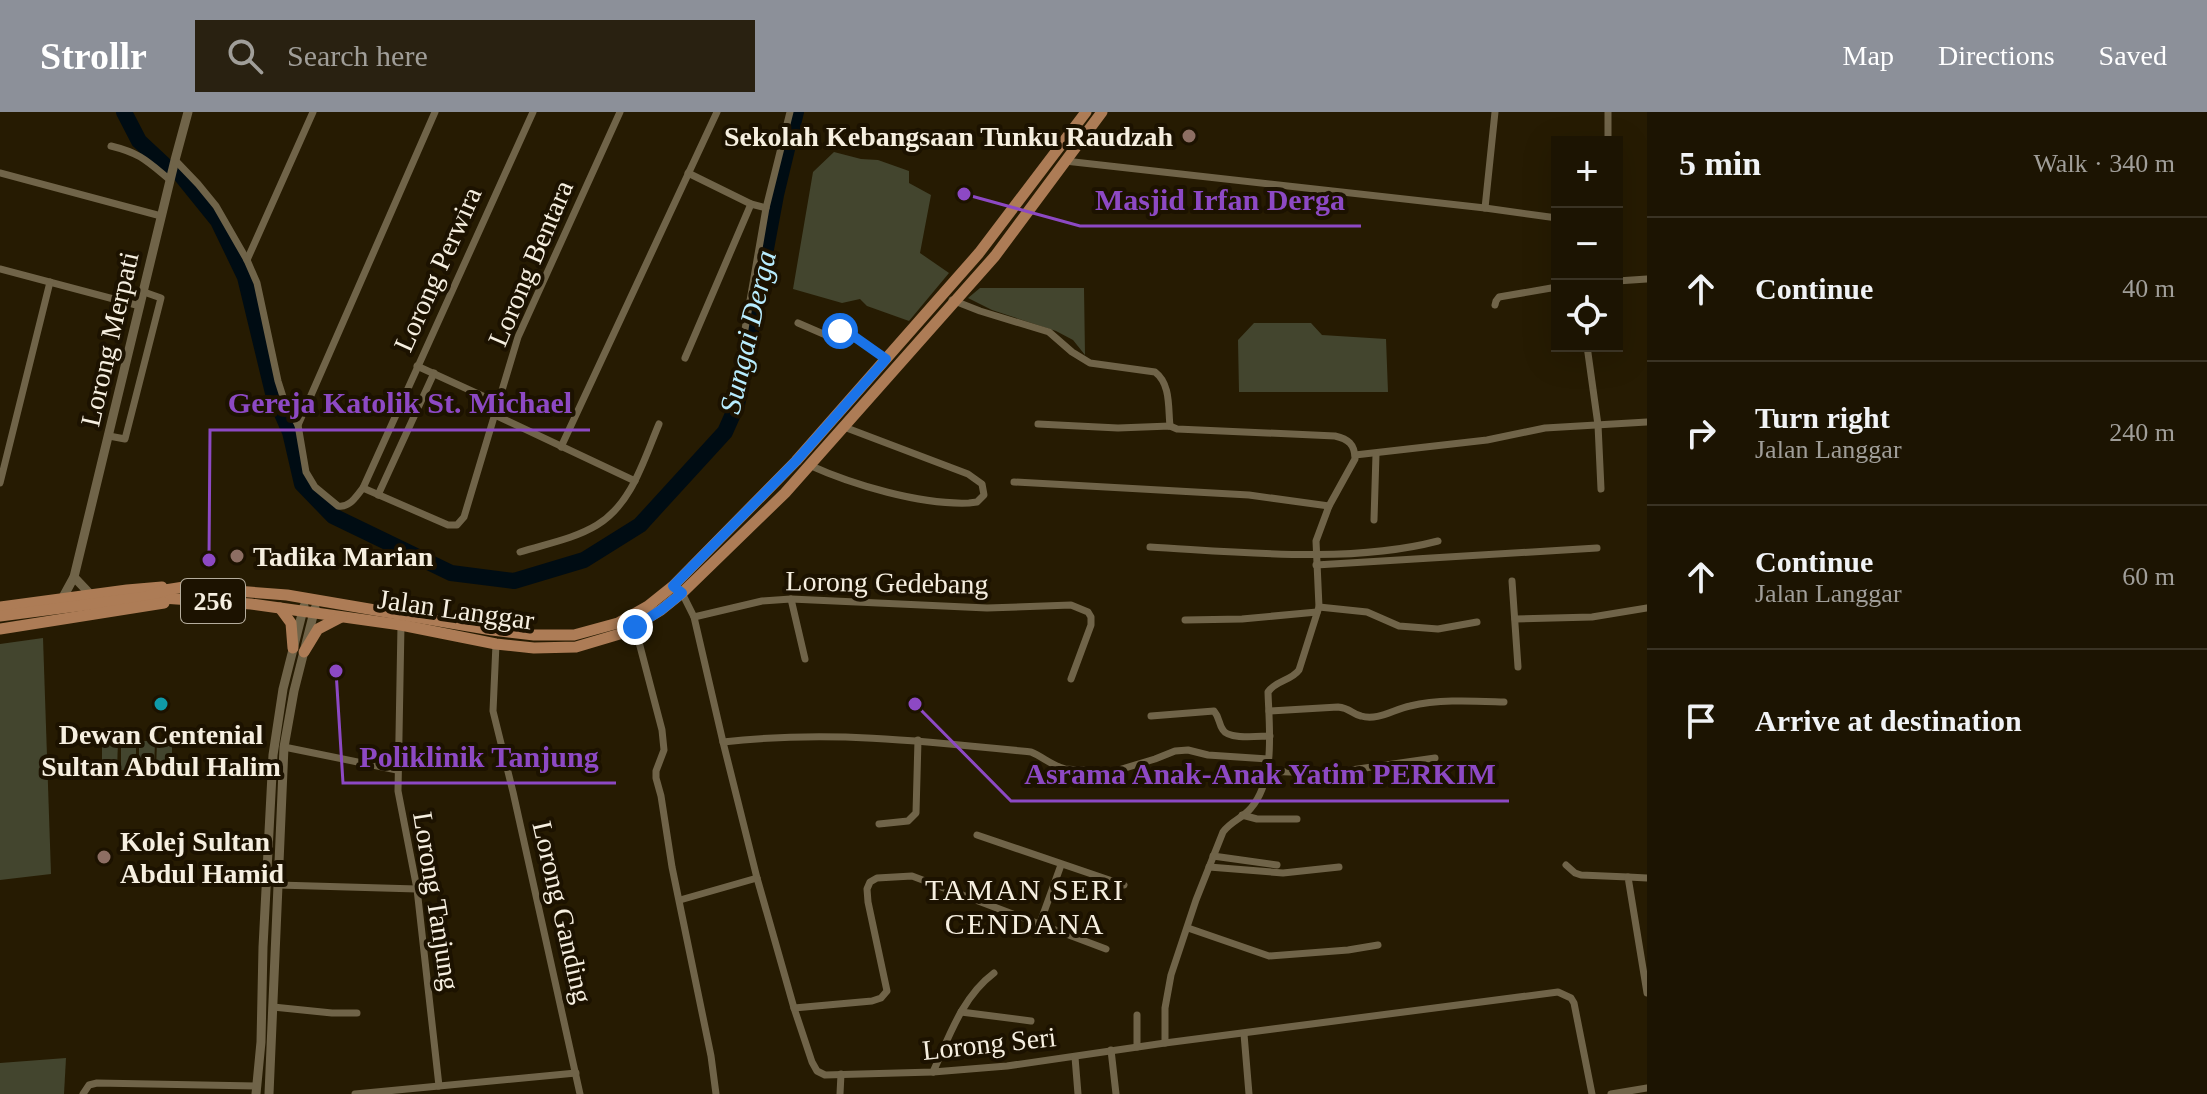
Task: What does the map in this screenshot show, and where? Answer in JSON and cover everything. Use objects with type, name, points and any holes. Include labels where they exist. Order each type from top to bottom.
[{"type":"main road","name":"Lorong Merpati","points":[[62,599],[74,577],[188,112]]},
{"type":"main road","points":[[1074,129],[1078,112]]},
{"type":"main road","name":"Jalan Langgar","points":[[0,616],[146,597],[165,590],[534,648],[576,647],[623,633],[661,610],[796,461],[979,253],[1086,112]]},
{"type":"main road","name":"Jalan Langgar","points":[[184,593],[282,595],[534,635],[574,635],[618,623],[678,590],[785,493],[995,256],[1102,112]]},
{"type":"main road","points":[[74,577],[91,595]]},
{"type":"main road","points":[[0,607],[144,588],[184,593]]},
{"type":"main road","points":[[0,629],[184,593]]},
{"type":"main road","points":[[257,1090],[273,755],[281,702],[299,650],[311,599]]},
{"type":"main road","points":[[269,1094],[284,747],[299,650],[291,623],[280,608]]},
{"type":"main road","points":[[299,650],[318,629],[341,617]]},
{"type":"street","points":[[247,260],[313,112]]},
{"type":"street","points":[[298,425],[435,112]]},
{"type":"street","name":"Lorong Perwira","points":[[363,488],[533,112]]},
{"type":"street","name":"Lorong Bentara","points":[[378,495],[448,525],[457,525],[464,517],[522,326],[620,112]]},
{"type":"street","points":[[561,447],[717,112]]},
{"type":"street","points":[[739,364],[766,208],[790,112]]},
{"type":"street","points":[[1485,208],[1495,112]]},
{"type":"street","points":[[1608,112],[1608,136]]},
{"type":"street","points":[[111,146],[143,156],[170,180]]},
{"type":"street","points":[[175,160],[216,206],[247,260],[257,283],[285,403],[298,425],[306,472],[315,487],[338,506],[349,504],[363,488],[378,495],[434,373]]},
{"type":"street","points":[[1065,161],[1551,217]]},
{"type":"street","points":[[0,173],[161,216]]},
{"type":"street","points":[[688,173],[751,204],[766,208]]},
{"type":"street","points":[[685,358],[751,204]]},
{"type":"street","points":[[0,269],[140,306]]},
{"type":"street","points":[[1623,281],[1647,279]]},
{"type":"street","points":[[0,483],[50,282]]},
{"type":"street","points":[[1495,305],[1499,297],[1551,288]]},
{"type":"street","points":[[109,436],[125,439],[161,298],[144,292]]},
{"type":"street","points":[[943,293],[955,302],[1049,332],[1090,363],[1155,372],[1166,385],[1170,426]]},
{"type":"street","points":[[798,323],[828,336],[844,331],[886,359]]},
{"type":"street","points":[[1588,352],[1598,425],[1601,489]]},
{"type":"street","points":[[417,366],[498,403]]},
{"type":"street","points":[[495,415],[635,481]]},
{"type":"street","points":[[1355,455],[1487,440],[1545,428],[1647,422]]},
{"type":"street","points":[[520,552],[577,535],[598,525],[620,505],[635,481],[659,424]]},
{"type":"street","points":[[1038,424],[1118,428],[1170,426],[1177,429],[1335,436],[1346,438],[1355,455],[1329,506],[1316,541],[1318,610],[1297,674],[1273,685],[1268,692],[1270,736],[1267,771],[1253,807],[1228,825],[1213,856],[1171,975],[1165,1008],[1165,1043]]},
{"type":"street","points":[[809,465],[857,484],[920,498],[969,503],[977,502],[984,495],[982,484],[968,474],[844,427]]},
{"type":"street","points":[[1374,520],[1376,454]]},
{"type":"street","points":[[1014,482],[1249,495],[1329,506]]},
{"type":"street","points":[[1150,547],[1315,554],[1412,548],[1438,541]]},
{"type":"street","points":[[1316,565],[1597,548]]},
{"type":"street","points":[[1512,581],[1518,667]]},
{"type":"street","name":"Lorong Seri","points":[[678,590],[694,617],[757,878],[794,1008],[817,1071],[825,1075],[1007,1066],[1558,992],[1571,998],[1574,1003],[1592,1094]]},
{"type":"street","points":[[791,599],[805,659]]},
{"type":"street","name":"Lorong Gedebang","points":[[694,617],[762,601],[791,599],[975,607],[1071,605],[1088,612],[1091,617],[1091,625],[1071,679]]},
{"type":"street","points":[[1515,619],[1592,617],[1647,608]]},
{"type":"street","points":[[1185,620],[1242,619],[1318,610],[1367,612],[1399,626],[1438,629],[1477,622]]},
{"type":"street","name":"Lorong Tanjung","points":[[401,625],[397,770],[417,889],[439,1086]]},
{"type":"street","points":[[635,627],[662,730],[664,750],[656,778],[716,1094]]},
{"type":"street","name":"Lorong Ganding","points":[[496,644],[493,711],[580,1094]]},
{"type":"street","points":[[1269,711],[1338,707],[1348,708],[1361,716],[1388,715],[1408,706],[1454,701],[1504,702]]},
{"type":"street","points":[[1151,716],[1214,711],[1223,730],[1230,736],[1270,736]]},
{"type":"street","points":[[723,742],[772,736],[819,735],[918,740],[1031,752],[1065,769],[1112,772],[1175,751],[1268,759]]},
{"type":"street","points":[[879,824],[908,821],[916,813],[918,740]]},
{"type":"street","points":[[284,747],[397,770]]},
{"type":"street","points":[[1267,771],[1344,771],[1435,758]]},
{"type":"street","points":[[1242,815],[1257,819],[1297,819]]},
{"type":"street","points":[[977,835],[1124,885]]},
{"type":"street","points":[[1213,856],[1277,865]]},
{"type":"street","points":[[1040,923],[1061,865]]},
{"type":"street","points":[[1566,865],[1581,875],[1647,878]]},
{"type":"street","points":[[1209,867],[1283,873],[1339,867]]},
{"type":"street","points":[[794,1008],[881,998],[887,991],[868,902],[867,889],[870,882],[877,878],[912,876],[1106,949]]},
{"type":"street","points":[[1628,877],[1647,993]]},
{"type":"street","points":[[680,900],[757,878]]},
{"type":"street","points":[[278,885],[417,889]]},
{"type":"street","points":[[1188,928],[1269,956],[1378,945]]},
{"type":"street","points":[[933,1072],[973,992],[994,973]]},
{"type":"street","points":[[273,1007],[357,1013]]},
{"type":"street","points":[[961,1012],[1031,1021]]},
{"type":"street","points":[[1137,1015],[1137,1047]]},
{"type":"street","points":[[1244,1034],[1249,1094]]},
{"type":"street","points":[[1111,1050],[1116,1094]]},
{"type":"street","points":[[1075,1057],[1078,1094]]},
{"type":"street","points":[[355,1094],[576,1073]]},
{"type":"street","points":[[840,1094],[841,1074]]},
{"type":"street","points":[[83,1094],[89,1085],[97,1083],[257,1090]]},
{"type":"street","points":[[1611,1094],[1647,1088]]},
{"type":"green space","points":[[834,152],[878,160],[909,171],[909,183],[931,195],[920,253],[949,273],[909,321],[867,306],[860,299],[842,303],[793,289],[813,172]]},
{"type":"green space","points":[[980,288],[1084,288],[1085,355],[1073,340],[1056,331],[992,310],[968,298]]},
{"type":"green space","points":[[1254,323],[1311,323],[1322,335],[1386,339],[1388,392],[1239,392],[1238,340]]},
{"type":"green space","points":[[43,638],[51,874],[0,880],[0,644]]},
{"type":"green space","points":[[102,740],[118,741],[117,771],[102,770]]},
{"type":"green space","points":[[121,740],[136,741],[136,771],[121,770]]},
{"type":"green space","points":[[139,741],[155,741],[154,771],[139,771]]},
{"type":"green space","points":[[157,741],[172,741],[172,771],[156,771]]},
{"type":"green space","points":[[66,1058],[64,1094],[0,1094],[0,1063]]},
{"type":"waterway","name":"Sungai Derga","points":[[124,112],[139,141],[168,168]]},
{"type":"waterway","name":"Sungai Derga","points":[[180,174],[218,221],[245,277],[273,393],[290,432],[302,484],[333,516],[451,573],[514,581],[584,560],[640,525],[725,432],[737,405],[776,195],[796,112]]},
{"type":"place","name":"Sekolah Kebangsaan Tunku Raudzah","points":[[1189,136]]},
{"type":"place","name":"Masjid Irfan Derga","points":[[964,194]]},
{"type":"place","name":"Tadika Marian","points":[[237,556]]},
{"type":"place","name":"Gereja Katolik St. Michael","points":[[209,560]]},
{"type":"place","name":"Poliklinik Tanjung","points":[[336,671]]},
{"type":"place","name":"Dewan Centenial Sultan Abdul Halim","points":[[161,704]]},
{"type":"place","name":"Asrama Anak-Anak Yatim PERKIM","points":[[915,704]]},
{"type":"place","name":"Kolej Sultan Abdul Hamid","points":[[104,857]]},
{"type":"district","name":"TAMAN SERI CENDANA","points":[[1025,907]]},
{"type":"route","points":[[635,627],[682,593],[673,586],[796,461],[886,359],[852,335],[840,331]]}]
